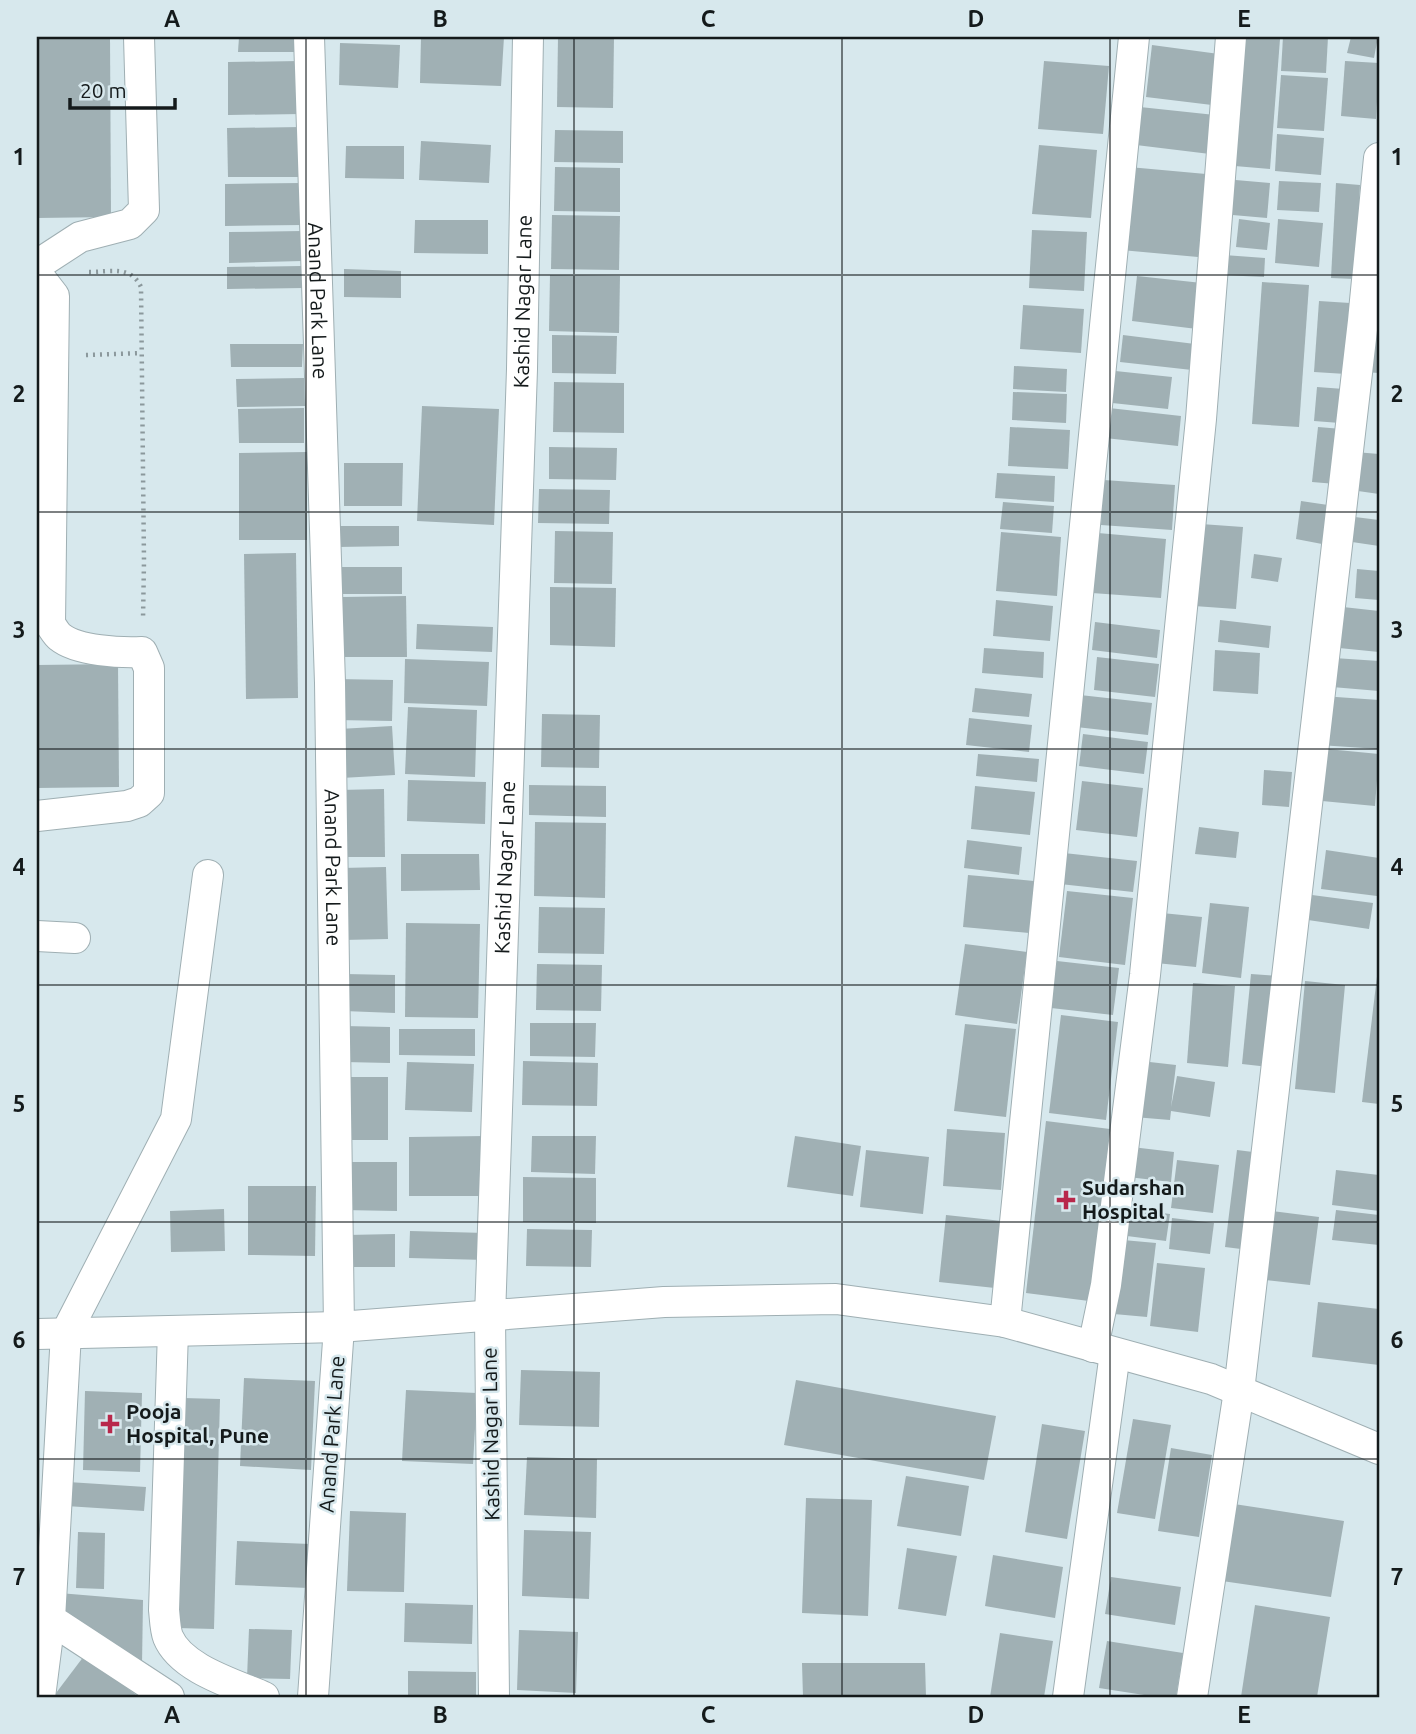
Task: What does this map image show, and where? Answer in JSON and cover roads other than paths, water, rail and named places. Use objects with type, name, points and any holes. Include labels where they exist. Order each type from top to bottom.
[{"type":"street","points":[[37,265],[80,237],[130,223],[144,211],[139,37]]},
{"type":"street","name":"Anand Park Lane","points":[[309,37],[330,683],[339,1327],[313,1697]]},
{"type":"street","name":"Kashid Nagar Lane","points":[[494,1697],[490,1317],[522,369],[528,37]]},
{"type":"street","points":[[1005,1322],[1134,37]]},
{"type":"street","points":[[1068,1697],[1104,1350],[1106,1285],[1150,933],[1201,419],[1231,37]]},
{"type":"street","points":[[1192,1697],[1239,1391],[1360,349],[1379,158]]},
{"type":"street","points":[[37,274],[54,296],[50,624],[60,637],[73,643],[118,653],[142,652],[149,668],[149,793],[139,802],[127,806],[37,816]]},
{"type":"street","points":[[40,1697],[50,1619],[51,1333],[176,1119],[208,875]]},
{"type":"street","points":[[37,936],[75,938]]},
{"type":"street","points":[[51,1333],[339,1327],[664,1302],[835,1299],[1005,1322],[1211,1379],[1379,1449]]},
{"type":"street","points":[[173,1331],[164,1610],[167,1635],[177,1653],[199,1668],[264,1697]]},
{"type":"street","points":[[50,1619],[169,1697]]},
{"type":"place","name":"Sudarshan Hospital","points":[[1066,1200]]},
{"type":"place","name":"Pooja Hospital, Pune","points":[[110,1424]]}]
